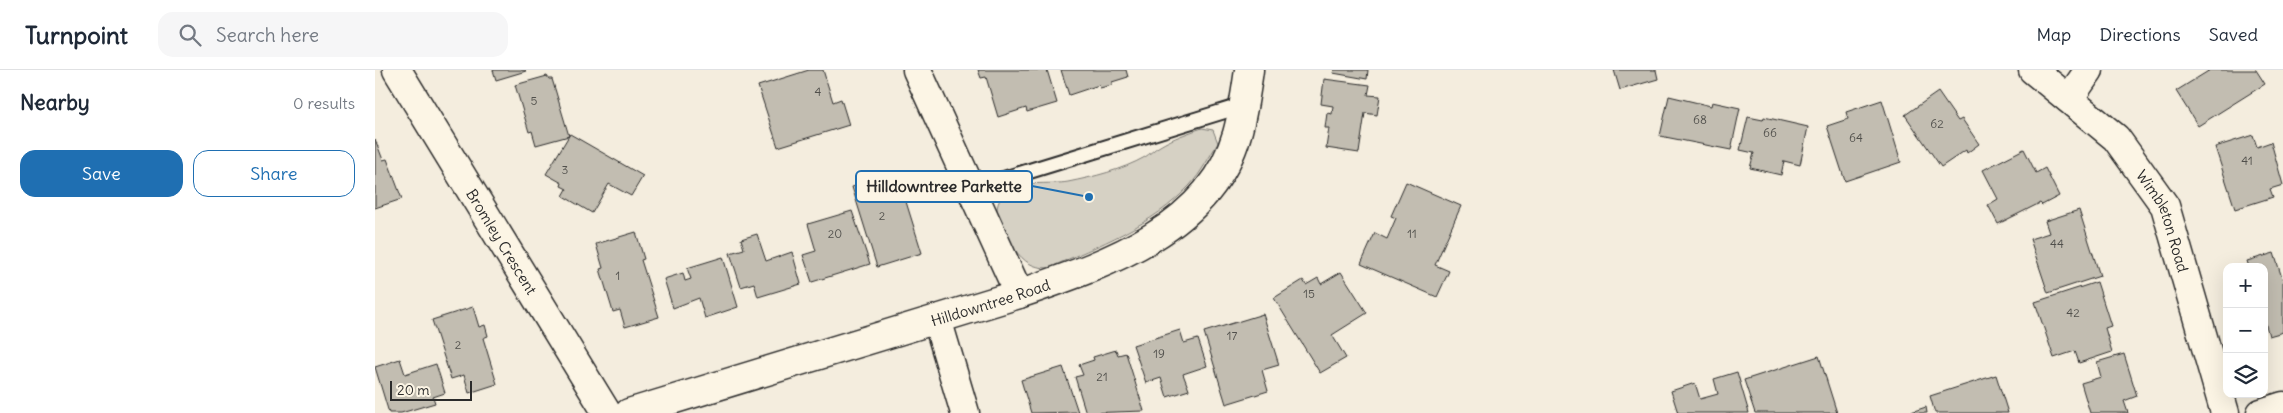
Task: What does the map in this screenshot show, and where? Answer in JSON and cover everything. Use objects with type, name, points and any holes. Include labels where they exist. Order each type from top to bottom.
[{"type":"street","name":"Bromley Crescent","points":[[397,70],[607,413]]},
{"type":"street","points":[[917,70],[1019,294]]},
{"type":"street","name":"Hilldowntree Road","points":[[629,413],[1019,294],[1081,273],[1115,258],[1155,236],[1186,213],[1210,189],[1225,164],[1237,135],[1249,70]]},
{"type":"street","name":"Wimbleton Road","points":[[2033,70],[2117,138],[2165,206],[2225,413]]},
{"type":"street","points":[[2069,99],[2089,70]]},
{"type":"street","points":[[937,320],[965,413]]},
{"type":"street","points":[[2261,413],[2283,406]]},
{"type":"lane","points":[[971,189],[1243,105]]},
{"type":"shaded area","points":[[1202,128],[1213,130],[1218,143],[1198,175],[1190,185],[1159,212],[1124,233],[1049,268],[1038,267],[1025,261],[1004,236],[998,222],[997,207],[1000,199],[1010,188],[1025,184],[1068,182],[1127,166],[1145,157],[1158,147]]},
{"type":"building","points":[[493,70],[525,70],[526,71],[496,80]]},
{"type":"building","points":[[809,70],[823,70],[833,102],[841,99],[849,125],[778,147],[758,86]]},
{"type":"building","points":[[978,70],[1047,70],[1057,103],[1027,112],[1026,108],[998,117],[986,77],[981,78]]},
{"type":"building","points":[[1061,70],[1126,70],[1128,77],[1112,82],[1112,85],[1100,88],[1099,85],[1069,95]]},
{"type":"building","points":[[1334,70],[1368,70],[1367,79],[1333,73]]},
{"type":"building","points":[[1614,70],[1656,70],[1658,79],[1620,90]]},
{"type":"building","points":[[2210,70],[2256,70],[2265,84],[2198,126],[2176,91]]},
{"type":"building","points":[[547,76],[549,79],[552,79],[569,136],[536,145],[532,131],[529,132],[515,85]]},
{"type":"building","points":[[1324,79],[1370,85],[1368,95],[1380,96],[1377,115],[1365,113],[1359,153],[1326,148],[1329,128],[1325,128],[1327,113],[1332,114],[1333,106],[1321,104]]},
{"type":"building","points":[[1938,92],[1958,121],[1962,119],[1979,144],[1967,153],[1966,150],[1941,167],[1905,115]]},
{"type":"building","points":[[1669,96],[1711,106],[1712,102],[1740,108],[1731,150],[1660,136]]},
{"type":"building","points":[[1882,100],[1901,162],[1845,181],[1827,126],[1848,119],[1846,112]]},
{"type":"building","points":[[1748,117],[1763,120],[1764,117],[1808,127],[1800,165],[1784,161],[1781,175],[1750,168],[1754,153],[1740,150]]},
{"type":"building","points":[[570,134],[643,176],[631,196],[609,184],[592,213],[563,196],[567,189],[561,186],[562,183],[546,174]]},
{"type":"building","points":[[2253,135],[2257,147],[2271,142],[2283,185],[2270,189],[2273,197],[2235,209],[2215,147]]},
{"type":"building","points":[[375,139],[383,160],[387,159],[402,199],[375,208]]},
{"type":"building","points":[[2024,149],[2036,173],[2045,168],[2059,196],[2042,205],[2040,203],[1998,224],[1988,205],[1998,199],[1983,170]]},
{"type":"building","points":[[897,173],[922,253],[877,267],[852,187]]},
{"type":"building","points":[[1406,182],[1461,206],[1435,265],[1449,271],[1437,297],[1361,264],[1375,233],[1387,239],[1396,218],[1391,216]]},
{"type":"building","points":[[2079,210],[2100,276],[2048,293],[2030,239],[2049,233],[2045,221]]},
{"type":"building","points":[[852,211],[870,264],[812,282],[803,255],[816,251],[808,224]]},
{"type":"building","points":[[636,232],[644,259],[641,260],[659,317],[625,327],[620,310],[613,312],[600,269],[603,268],[596,244]]},
{"type":"building","points":[[757,234],[766,261],[792,252],[801,284],[758,297],[754,283],[741,287],[730,253],[744,249],[741,239]]},
{"type":"building","points":[[2274,253],[2283,281],[2283,332],[2269,336],[2268,332],[2268,263],[2248,263],[2247,261]]},
{"type":"building","points":[[723,257],[738,307],[705,318],[699,298],[673,308],[664,279],[683,273],[685,281],[691,279],[687,268]]},
{"type":"building","points":[[1341,272],[1367,313],[1332,335],[1346,358],[1320,373],[1274,298],[1303,280],[1306,285],[1318,278],[1321,284]]},
{"type":"building","points":[[2097,282],[2111,326],[2105,328],[2112,352],[2079,363],[2075,351],[2054,358],[2035,302]]},
{"type":"building","points":[[473,307],[479,327],[485,325],[488,336],[483,338],[497,384],[469,393],[464,375],[451,379],[432,320]]},
{"type":"building","points":[[1263,314],[1279,365],[1262,370],[1268,391],[1226,404],[1204,332]]},
{"type":"building","points":[[1180,330],[1184,343],[1198,339],[1207,366],[1183,374],[1189,390],[1167,397],[1161,378],[1146,383],[1133,345]]},
{"type":"building","points":[[1116,350],[1118,355],[1126,353],[1144,411],[1086,413],[1075,377],[1083,375],[1079,365],[1094,360],[1093,357]]},
{"type":"building","points":[[2124,354],[2137,396],[2124,401],[2128,413],[2090,413],[2081,383],[2101,377],[2097,362]]},
{"type":"building","points":[[1819,356],[1837,413],[1755,413],[1744,380]]},
{"type":"building","points":[[400,359],[405,374],[436,364],[445,393],[433,397],[435,403],[401,413],[389,413],[375,367]]},
{"type":"building","points":[[1063,367],[1078,412],[1031,413],[1021,380]]},
{"type":"building","points":[[1737,372],[1749,413],[1678,413],[1671,391],[1695,383],[1700,399],[1718,394],[1714,379]]},
{"type":"building","points":[[1996,375],[2008,413],[1935,413],[1930,396]]},
{"type":"building","points":[[1926,407],[1927,413],[1908,413]]},
{"type":"place","name":"Hilldowntree Parkette","points":[[1089,197]]}]
